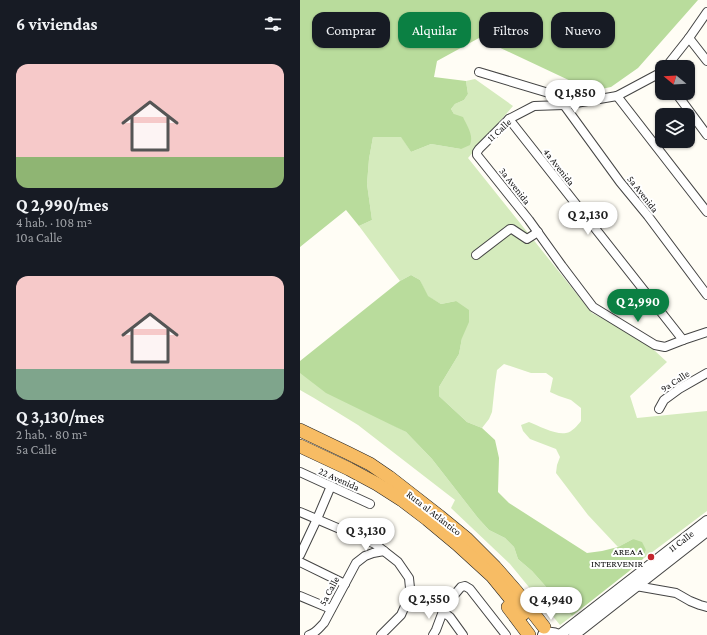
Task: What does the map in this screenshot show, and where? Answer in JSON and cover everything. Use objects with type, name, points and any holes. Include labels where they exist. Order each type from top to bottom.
[{"type":"highway","name":"Ruta al Atlántico","points":[[300,430],[370,464],[415,497],[431,501],[445,511],[475,536],[525,588],[551,622],[546,633],[500,597],[450,548],[407,510],[402,500],[349,469],[300,446]]},
{"type":"street","name":"11 Calle","points":[[672,60],[707,12]]},
{"type":"street","points":[[689,38],[707,61]]},
{"type":"street","name":"5a Avenida","points":[[479,72],[552,94],[564,105],[620,182],[648,216],[707,296]]},
{"type":"street","name":"11 Calle","points":[[477,155],[479,149],[509,119],[534,106],[564,105],[617,96],[655,75]]},
{"type":"street","points":[[617,96],[707,212]]},
{"type":"street","points":[[681,100],[707,135]]},
{"type":"street","name":"4a Avenida","points":[[509,119],[683,340]]},
{"type":"street","name":"3a Avenida","points":[[477,155],[496,177],[538,232],[593,307],[654,345],[665,347],[683,340]]},
{"type":"street","points":[[476,255],[510,229],[527,239],[538,232]]},
{"type":"street","points":[[683,340],[707,332]]},
{"type":"street","name":"9a Calle","points":[[659,409],[664,400],[679,389],[707,373]]},
{"type":"street","name":"22 Avenida","points":[[300,472],[370,504]]},
{"type":"street","points":[[300,555],[331,486]]},
{"type":"street","points":[[300,512],[375,544],[398,562],[409,578],[409,596],[401,615],[381,635]]},
{"type":"street","name":"11 Calle","points":[[574,635],[707,521]]},
{"type":"street","name":"11 Calle","points":[[546,633],[634,582],[707,531]]},
{"type":"street","name":"5a Calle","points":[[311,634],[319,629],[324,623],[356,564],[364,556],[384,551]]},
{"type":"street","points":[[300,562],[344,584]]},
{"type":"street","points":[[634,582],[676,593],[690,601],[707,607]]},
{"type":"street","points":[[433,635],[445,606],[461,587],[465,586],[470,589],[506,635]]},
{"type":"street","points":[[300,597],[331,609]]},
{"type":"street","points":[[443,612],[450,618],[463,635]]},
{"type":"green space","points":[[300,0],[698,0],[638,68],[611,87],[592,91],[500,48],[543,48],[543,12],[479,12],[479,38],[471,42],[471,12],[398,12],[398,48],[461,48],[437,61],[434,77],[466,81],[468,94],[464,100],[455,104],[451,109],[454,114],[463,117],[471,134],[470,145],[461,149],[431,144],[411,152],[401,137],[373,137],[367,184],[372,220],[359,226],[346,210],[300,247]]},
{"type":"green space","points":[[475,79],[513,106],[468,158],[592,313],[642,339],[667,362],[630,396],[637,418],[707,411],[707,511],[643,559],[646,550],[633,539],[618,547],[588,515],[556,473],[560,457],[556,449],[530,439],[523,431],[521,425],[529,422],[553,431],[562,433],[568,432],[581,421],[581,408],[571,400],[550,392],[553,378],[546,373],[531,373],[504,364],[497,370],[492,412],[489,419],[482,428],[467,422],[439,396],[439,387],[459,354],[462,338],[456,301],[441,304],[427,296],[420,280],[411,275],[400,281],[359,226],[372,220],[367,184],[373,137],[401,136],[411,152],[431,144],[461,149],[454,114],[451,109],[455,104],[464,100],[468,94],[466,81]]},
{"type":"green space","points":[[411,275],[420,280],[428,296],[441,304],[456,301],[469,310],[469,322],[462,338],[459,354],[439,387],[439,396],[467,422],[482,428],[495,440],[499,458],[498,492],[509,503],[587,553],[618,547],[633,539],[642,542],[646,550],[643,559],[572,616],[532,571],[518,559],[514,547],[505,538],[489,530],[478,518],[432,459],[406,432],[326,393],[300,373],[300,361],[400,281]]},
{"type":"green space","points":[[300,371],[301,373],[406,432],[432,459],[478,518],[489,530],[505,538],[514,547],[518,559],[532,571],[572,616],[560,625],[510,564],[451,508],[455,500],[358,425],[300,390]]},
{"type":"place","name":"AREA A INTERVENIR","points":[[651,557]]}]
